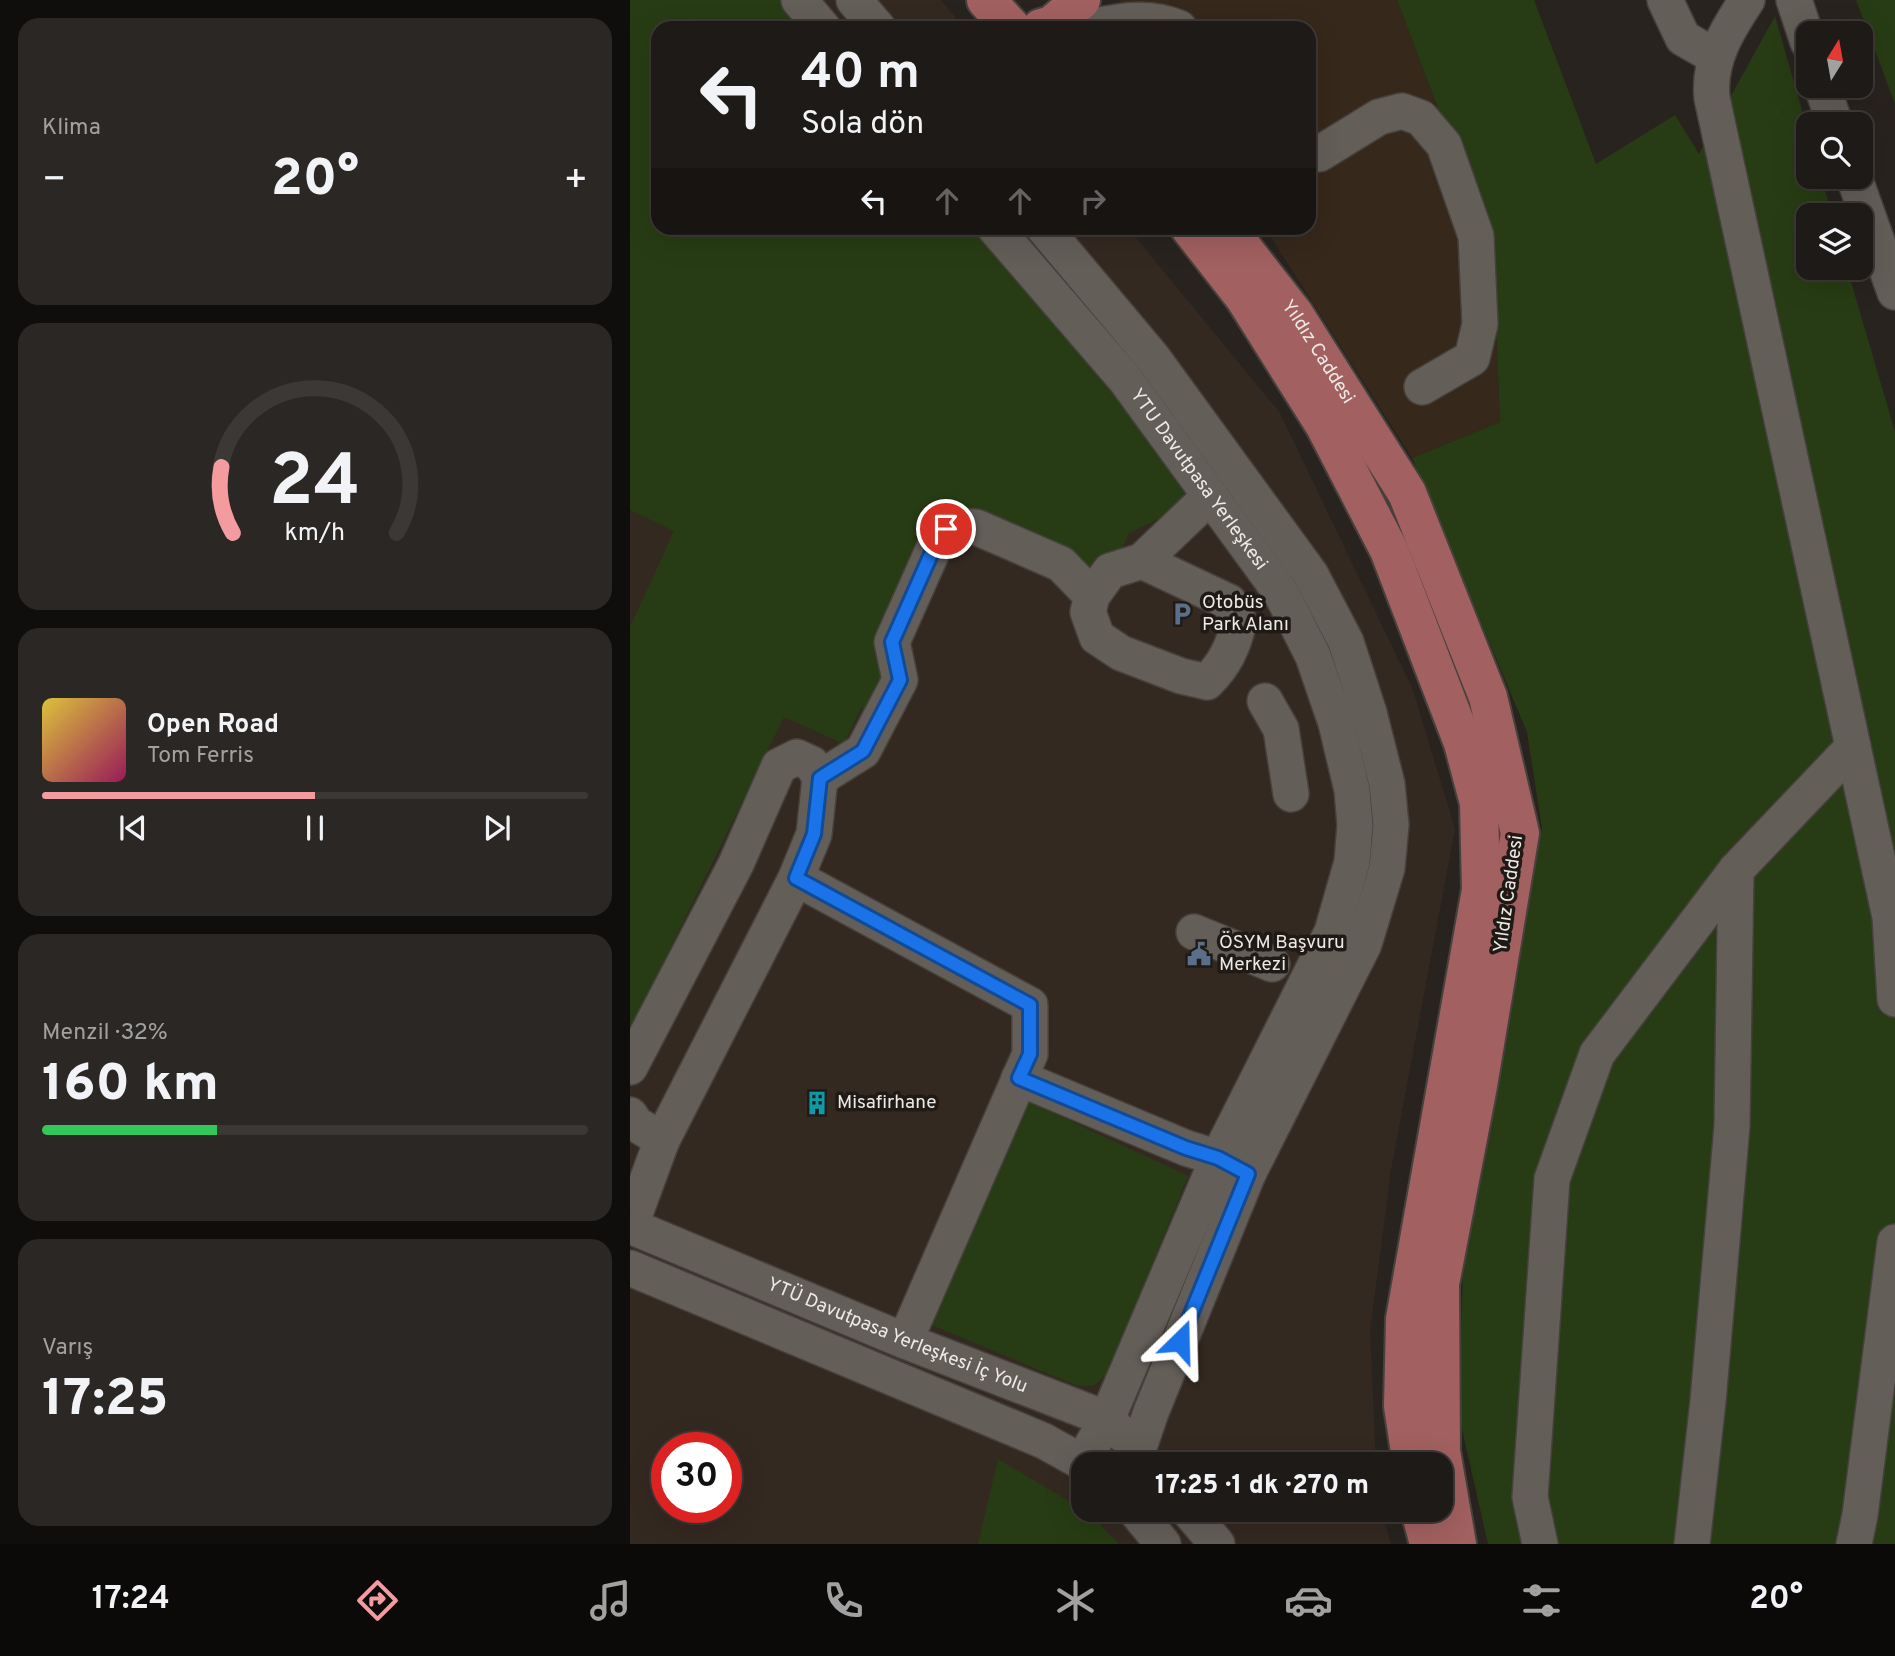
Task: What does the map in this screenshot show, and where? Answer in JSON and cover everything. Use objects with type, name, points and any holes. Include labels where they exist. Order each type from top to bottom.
[{"type":"main road","points":[[1061,21],[1080,12]]},
{"type":"main road","name":"Yıldız Caddesi","points":[[1196,235],[1244,297],[1325,426],[1390,550],[1463,743],[1479,803],[1480,890],[1405,1320],[1404,1406],[1410,1452]]},
{"type":"main road","name":"Yıldız Caddesi","points":[[1232,235],[1294,314],[1407,493],[1488,697],[1520,833],[1478,1086],[1440,1284],[1441,1451],[1457,1544]]},
{"type":"main road","points":[[1423,1522],[1429,1544]]},
{"type":"street","points":[[799,0],[817,21]]},
{"type":"street","points":[[854,0],[872,21]]},
{"type":"street","points":[[1665,0],[1683,38],[1716,57]]},
{"type":"street","points":[[1747,0],[1727,31],[1716,57],[1710,79],[1712,98],[1890,917],[1895,999]]},
{"type":"street","points":[[1794,0],[1801,21]]},
{"type":"street","points":[[1080,12],[1123,20],[1163,21]]},
{"type":"street","points":[[1316,154],[1379,117],[1402,111],[1421,118],[1444,145],[1476,236],[1480,324],[1472,358],[1422,387]]},
{"type":"street","points":[[1858,189],[1895,292]]},
{"type":"street","name":"YTU Davutpasa Yerleşkesi","points":[[1001,235],[1125,379],[1282,593],[1313,656],[1336,723],[1352,790],[1355,825],[1352,862],[1332,932],[1233,1166],[1090,1452]]},
{"type":"street","name":"YTU Davutpasa Yerleşkesi","points":[[1050,235],[1153,358],[1311,575],[1346,642],[1369,713],[1387,784],[1391,825],[1387,868],[1364,944],[1233,1166],[1151,1412],[1143,1452]]},
{"type":"street","points":[[1142,561],[1229,602],[1239,622],[1233,648],[1207,682],[1181,676],[1121,653],[1097,636],[1088,612],[1092,596],[1110,571],[1142,561],[1210,496]]},
{"type":"street","points":[[820,778],[863,751],[900,680],[892,642],[937,541],[946,529],[957,526],[976,527],[1061,564],[1092,596]]},
{"type":"street","points":[[1265,701],[1281,729],[1291,794]]},
{"type":"street","points":[[1540,1544],[1530,1497],[1552,1179],[1597,1054],[1736,870],[1853,747]]},
{"type":"street","points":[[630,1067],[736,864],[779,766],[797,757],[812,764],[820,778],[814,834],[796,878],[663,1140],[630,1226]]},
{"type":"street","points":[[1692,1544],[1708,1401],[1732,1126],[1736,870]]},
{"type":"street","points":[[796,878],[1030,1005],[1030,1054],[905,1341]]},
{"type":"street","points":[[1194,932],[1272,964]]},
{"type":"street","points":[[1019,1078],[1233,1166]]},
{"type":"street","points":[[630,1115],[636,1124],[663,1140]]},
{"type":"street","name":"YTÜ Davutpasa Yerleşkesi İç Yolu","points":[[630,1226],[905,1341],[1107,1419],[1134,1452]]},
{"type":"street","points":[[1854,1544],[1895,1242]]},
{"type":"street","name":"YTÜ Davutpasa Yerleşkesi İç Yolu","points":[[630,1268],[1044,1441],[1071,1455]]},
{"type":"street","points":[[1145,1522],[1163,1544]]},
{"type":"street","points":[[1198,1522],[1217,1544]]},
{"type":"shaded area","points":[[630,0],[941,0],[958,21],[651,21],[651,235],[1134,235],[1280,413],[1413,690],[1455,829],[1391,1170],[1370,1331],[1375,1452],[1071,1452],[1071,1522],[1385,1522],[1391,1544],[630,1544]]},
{"type":"shaded area","points":[[1119,0],[1397,0],[1493,255],[1500,422],[1412,458],[1269,235],[1316,235],[1316,21],[1132,21]]},
{"type":"green space","points":[[630,0],[786,0],[803,21],[651,21],[651,235],[982,235],[1111,390],[1193,502],[1129,533],[1108,578],[983,520],[934,537],[878,715],[861,708],[844,744],[784,717],[630,1030],[630,627],[674,531],[630,510]]},
{"type":"green space","points":[[1397,0],[1534,0],[1596,164],[1675,115],[1699,154],[1775,16],[1796,89],[1796,98],[1799,98],[1803,112],[1796,112],[1796,189],[1824,189],[1829,203],[1796,203],[1796,280],[1851,280],[1895,432],[1895,1544],[1488,1544],[1459,1416],[1463,1267],[1542,828],[1527,732],[1412,458],[1500,422],[1493,254]]},
{"type":"green space","points":[[1856,0],[1895,0],[1895,104],[1873,45],[1873,21],[1864,21]]},
{"type":"green space","points":[[1019,1097],[1188,1176],[1108,1373],[1095,1385],[1078,1386],[927,1323]]},
{"type":"green space","points":[[998,1459],[1071,1502],[1071,1522],[1097,1522],[1119,1544],[978,1544]]},
{"type":"place","name":"Otobüs Park Alanı","points":[[1182,614]]},
{"type":"place","name":"ÖSYM Başvuru Merkezi","points":[[1199,954]]},
{"type":"place","name":"Misafirhane","points":[[817,1103]]},
{"type":"route","points":[[946,529],[937,541],[892,642],[900,680],[863,751],[820,778],[814,834],[796,878],[1030,1005],[1030,1054],[1019,1078],[1186,1148],[1218,1158],[1248,1174],[1180,1341]]}]
